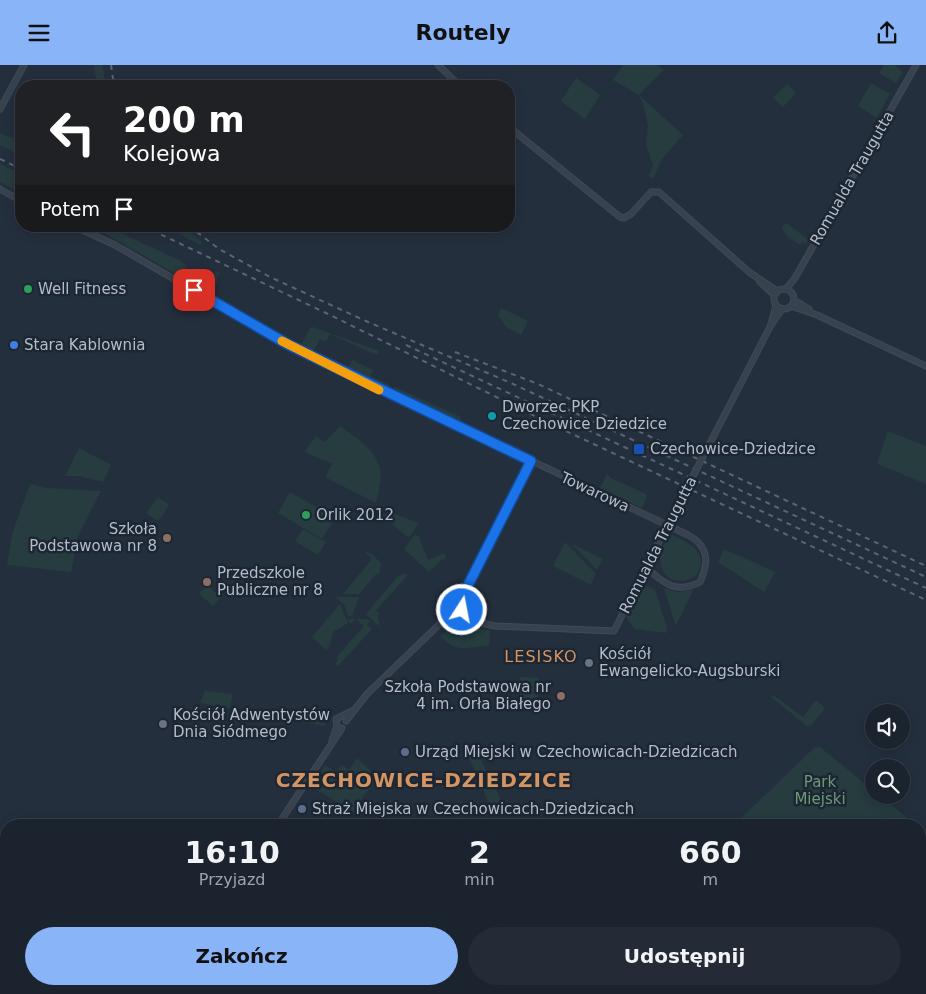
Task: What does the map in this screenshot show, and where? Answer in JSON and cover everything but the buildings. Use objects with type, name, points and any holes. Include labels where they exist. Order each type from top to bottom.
[{"type":"street","points":[[16,80],[24,65]]},
{"type":"street","points":[[438,65],[454,80]]},
{"type":"street","name":"Romualda Traugutta","points":[[786,289],[795,278],[916,65]]},
{"type":"street","points":[[0,109],[15,82]]},
{"type":"street","points":[[515,132],[620,217],[624,218],[632,214],[651,192],[659,192],[758,279],[771,285],[776,293],[776,306],[771,325]]},
{"type":"street","points":[[0,189],[15,198]]},
{"type":"street","name":"Towarowa","points":[[87,232],[115,245],[289,345],[692,537],[700,544],[706,555],[706,569],[700,582],[684,588],[666,585],[647,568]]},
{"type":"street","points":[[795,278],[792,293],[794,300],[818,315],[926,366]]},
{"type":"street","points":[[776,293],[786,289],[792,293]]},
{"type":"street","points":[[791,306],[794,300]]},
{"type":"street","points":[[776,306],[782,309]]},
{"type":"street","points":[[771,325],[782,309],[791,306],[818,315]]},
{"type":"street","name":"Romualda Traugutta","points":[[484,623],[495,626],[614,631],[771,325]]},
{"type":"street","points":[[459,603],[531,461]]},
{"type":"street","points":[[448,616],[445,608],[448,603],[454,601],[459,603],[462,610],[484,623]]},
{"type":"street","points":[[458,617],[462,610]]},
{"type":"street","points":[[448,616],[484,623]]},
{"type":"street","points":[[282,819],[332,742],[339,727],[336,719],[344,719],[448,616]]},
{"type":"street","points":[[339,727],[345,726],[344,719]]},
{"type":"green space","points":[[94,65],[102,65],[105,80],[96,80]]},
{"type":"green space","points":[[623,65],[656,65],[664,70],[639,95],[613,80]]},
{"type":"green space","points":[[884,65],[894,65],[903,72],[896,83],[879,73]]},
{"type":"green space","points":[[576,78],[600,95],[585,119],[561,101]]},
{"type":"green space","points":[[871,83],[890,94],[877,118],[858,106]]},
{"type":"green space","points":[[787,84],[796,93],[783,107],[773,98]]},
{"type":"green space","points":[[639,95],[683,135],[662,159],[653,179],[649,176],[653,165],[646,145],[648,125]]},
{"type":"green space","points":[[0,133],[15,139],[15,152],[0,145]]},
{"type":"green space","points":[[0,164],[15,171],[15,191],[0,182]]},
{"type":"green space","points":[[786,223],[809,240],[806,244],[802,242],[800,245],[788,237],[781,228]]},
{"type":"green space","points":[[101,232],[119,232],[181,261],[187,267],[181,277]]},
{"type":"green space","points":[[175,232],[191,232],[202,242],[200,245]]},
{"type":"green space","points":[[194,270],[207,276],[220,271],[213,295],[188,281]]},
{"type":"green space","points":[[501,308],[528,321],[521,335],[506,327],[498,315]]},
{"type":"green space","points":[[313,327],[379,351],[377,355],[330,334],[326,342],[320,339],[313,352],[301,346],[310,328]]},
{"type":"green space","points":[[352,360],[373,370],[370,376],[390,385],[388,388],[348,368]]},
{"type":"green space","points":[[395,387],[461,417],[460,421],[393,391]]},
{"type":"green space","points":[[340,426],[358,439],[375,456],[380,470],[380,486],[376,503],[325,477],[332,464],[305,452],[316,436],[325,442]]},
{"type":"green space","points":[[888,431],[926,446],[926,484],[877,464]]},
{"type":"green space","points":[[79,448],[111,465],[103,482],[79,476],[65,476]]},
{"type":"green space","points":[[607,474],[611,478],[646,494],[647,497],[642,508],[600,488]]},
{"type":"green space","points":[[30,484],[47,488],[101,491],[78,536],[71,572],[7,565],[12,534]]},
{"type":"green space","name":"Orlik 2012","points":[[290,492],[335,518],[322,539],[278,513]]},
{"type":"green space","points":[[158,497],[169,505],[158,521],[146,513]]},
{"type":"green space","points":[[389,512],[419,523],[409,538],[382,516]]},
{"type":"green space","points":[[303,529],[326,542],[318,555],[295,541]]},
{"type":"green space","points":[[415,534],[419,537],[428,560],[444,553],[447,558],[441,560],[429,572],[404,549]]},
{"type":"green space","points":[[670,534],[690,544],[699,554],[701,560],[700,567],[697,575],[691,579],[685,581],[673,580],[668,577],[661,566],[660,556]]},
{"type":"green space","points":[[565,542],[596,574],[591,585],[553,566]]},
{"type":"green space","points":[[572,544],[603,559],[597,570]]},
{"type":"green space","points":[[724,549],[775,572],[764,592],[718,562]]},
{"type":"green space","points":[[364,551],[372,554],[381,563],[379,574],[376,574],[359,594],[343,594],[372,559]]},
{"type":"green space","points":[[399,575],[408,575],[376,610],[380,613],[378,616],[380,627],[366,614]]},
{"type":"green space","points":[[207,585],[221,597],[213,606],[199,594]]},
{"type":"green space","points":[[647,586],[655,590],[667,628],[666,633],[635,629],[626,617],[641,590]]},
{"type":"green space","points":[[664,588],[678,592],[693,590],[677,624],[675,624]]},
{"type":"green space","points":[[334,597],[359,597],[352,616],[348,616],[344,604]]},
{"type":"green space","points":[[340,604],[348,623],[333,632],[330,645],[326,650],[312,637]]},
{"type":"green space","points":[[348,619],[356,619],[350,624]]},
{"type":"green space","points":[[356,619],[368,619],[370,621],[367,625],[372,629],[338,666],[335,663],[338,660],[336,658],[364,626]]},
{"type":"green space","points":[[457,624],[490,631],[489,646],[458,648],[440,636]]},
{"type":"green space","points":[[520,677],[539,678],[537,711],[519,711]]},
{"type":"green space","points":[[205,691],[233,694],[230,708],[200,703]]},
{"type":"green space","points":[[773,695],[803,717],[816,700],[825,708],[812,724],[807,726],[771,697]]},
{"type":"green space","points":[[294,707],[324,719],[325,726],[291,720]]},
{"type":"green space","points":[[464,746],[476,750],[488,774],[478,778]]},
{"type":"green space","name":"Park Miejski","points":[[815,747],[820,747],[865,784],[865,804],[890,804],[909,819],[740,819]]},
{"type":"green space","points":[[357,758],[371,771],[376,782],[364,795],[354,812],[312,787],[325,765],[336,772],[342,765],[349,770]]},
{"type":"green space","points":[[492,781],[505,809],[493,813],[481,785]]},
{"type":"railway","points":[[111,65],[113,80]]},
{"type":"railway","points":[[0,159],[15,166]]},
{"type":"railway","points":[[156,232],[326,313],[551,424],[926,600]]},
{"type":"railway","points":[[197,232],[219,249],[270,277],[368,322],[511,383],[926,577]]},
{"type":"railway","points":[[406,345],[926,588]]},
{"type":"railway","points":[[455,352],[538,384],[926,566]]},
{"type":"slow traffic","points":[[282,341],[379,390]]},
{"type":"place","name":"Well Fitness","points":[[28,289]]},
{"type":"place","name":"Stara Kablownia","points":[[14,345]]},
{"type":"place","name":"Dworzec PKP Czechowice Dziedzice","points":[[492,416]]},
{"type":"place","name":"Czechowice-Dziedzice","points":[[639,449]]},
{"type":"place","name":"Orlik 2012","points":[[306,515]]},
{"type":"place","name":"Szkoła Podstawowa nr 8","points":[[167,538]]},
{"type":"place","name":"Przedszkole Publiczne nr 8","points":[[207,582]]},
{"type":"place","name":"Kościół Ewangelicko-Augsburski","points":[[589,663]]},
{"type":"place","name":"Szkoła Podstawowa nr 4 im. Orła Białego","points":[[561,696]]},
{"type":"place","name":"Kościół Adwentystów Dnia Siódmego","points":[[163,724]]},
{"type":"place","name":"Urząd Miejski w Czechowicach-Dziedzicach","points":[[405,752]]},
{"type":"place","name":"Straż Miejska w Czechowicach-Dziedzicach","points":[[302,809]]},
{"type":"district","name":"LESISKO","points":[[541,656]]},
{"type":"district","name":"CZECHOWICE-DZIEDZICE","points":[[424,780]]},
{"type":"route","points":[[194,290],[289,345],[358,380],[531,461],[459,603],[462,610]]}]
